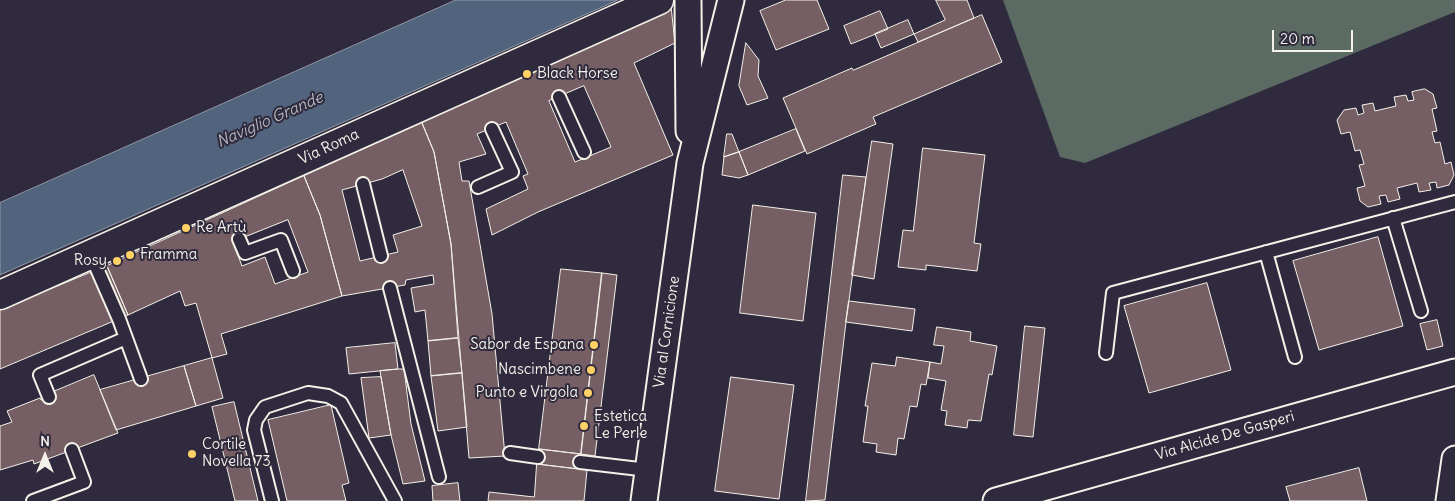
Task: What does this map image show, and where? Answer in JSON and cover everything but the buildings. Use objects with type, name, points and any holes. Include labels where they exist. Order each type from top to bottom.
[{"type":"street","name":"Via Roma","points":[[0,295],[91,255],[226,203],[541,59],[659,0]]},
{"type":"street","name":"Via al Cornicione","points":[[688,0],[690,163]]},
{"type":"street","name":"Via al Cornicione","points":[[644,501],[690,163],[731,0]]},
{"type":"street","name":"Via Alcide De Gasperi","points":[[996,501],[1455,372]]},
{"type":"street","points":[[1449,501],[1455,460]]},
{"type":"lane","points":[[559,97],[584,152]]},
{"type":"lane","points":[[478,187],[512,172],[492,128]]},
{"type":"lane","points":[[363,184],[381,256]]},
{"type":"lane","points":[[1106,353],[1113,293],[1455,202]]},
{"type":"lane","points":[[1393,218],[1420,311]]},
{"type":"lane","points":[[239,239],[245,253],[281,240],[292,271]]},
{"type":"lane","points":[[1266,252],[1295,357]]},
{"type":"lane","points":[[91,255],[141,378]]},
{"type":"lane","points":[[390,288],[439,477]]},
{"type":"lane","points":[[49,397],[40,375],[126,338]]},
{"type":"lane","points":[[272,501],[254,430],[256,420],[265,407],[308,394],[328,396],[341,403],[395,501]]},
{"type":"lane","points":[[33,501],[84,482],[72,450]]},
{"type":"lane","points":[[510,453],[538,457]]},
{"type":"lane","points":[[580,462],[648,470]]},
{"type":"green space","points":[[1003,0],[1455,0],[1455,12],[1085,163],[1060,157]]},
{"type":"water","name":"Naviglio Grande","points":[[456,0],[618,0],[0,275],[0,203]]},
{"type":"place","name":"Black Horse","points":[[527,74]]},
{"type":"place","name":"Re Artù","points":[[186,228]]},
{"type":"place","name":"Framma","points":[[130,255]]},
{"type":"place","name":"Rosy","points":[[117,261]]},
{"type":"place","name":"Sabor de Espana","points":[[594,345]]},
{"type":"place","name":"Nascimbene","points":[[591,370]]},
{"type":"place","name":"Punto e Virgola","points":[[588,393]]},
{"type":"place","name":"Estetica Le Perle","points":[[584,426]]},
{"type":"place","name":"Cortile Novella 73","points":[[192,454]]}]
